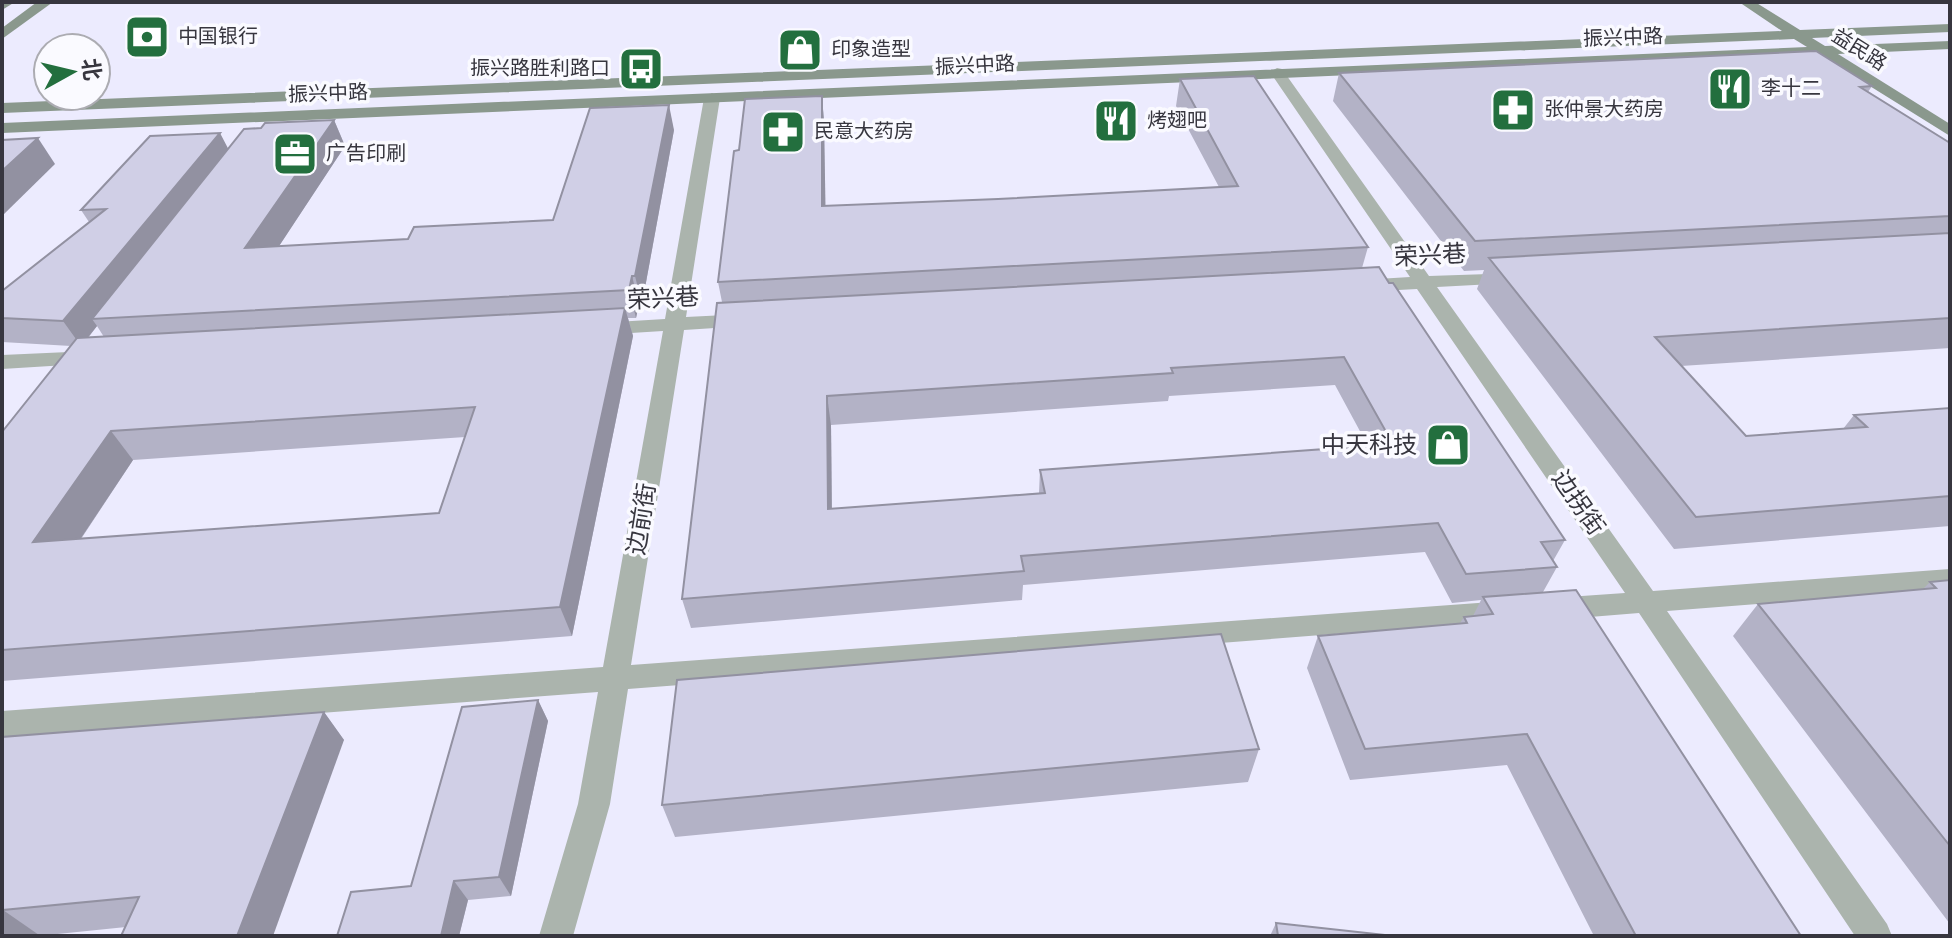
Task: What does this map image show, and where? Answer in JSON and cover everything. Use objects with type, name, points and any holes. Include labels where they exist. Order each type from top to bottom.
[{"type":"street","points":[[2,6],[8,2]]},
{"type":"street","points":[[2,35],[46,2]]},
{"type":"street","name":"益民路","points":[[1746,2],[1950,131]]},
{"type":"street","name":"振兴中路","points":[[2,108],[1950,28]]},
{"type":"street","name":"振兴中路","points":[[2,128],[1950,45]]},
{"type":"street","name":"边拐街","points":[[1277,72],[1875,936]]},
{"type":"street","name":"边前街","points":[[556,936],[594,804],[712,98]]},
{"type":"street","name":"荣兴巷","points":[[1344,287],[1536,276]]},
{"type":"street","name":"荣兴巷","points":[[579,330],[770,319]]},
{"type":"street","points":[[2,362],[92,352],[119,356]]},
{"type":"street","points":[[68,381],[92,352]]},
{"type":"street","points":[[2,724],[1950,579]]},
{"type":"building","points":[[1816,51],[1872,86],[1860,87],[1950,143],[1950,216],[1475,241],[1339,73]]},
{"type":"building","points":[[1254,76],[1368,247],[718,282],[734,151],[739,150],[745,99],[822,96],[822,206],[998,199],[1238,186],[1180,79]]},
{"type":"building","points":[[669,105],[635,276],[632,276],[629,290],[92,319],[244,129],[261,128],[265,123],[334,120],[245,248],[408,239],[414,227],[553,220],[590,108]]},
{"type":"building","points":[[220,133],[63,321],[2,318],[2,291],[106,209],[81,210],[150,136]]},
{"type":"building","points":[[38,138],[2,171],[2,140]]},
{"type":"building","points":[[1950,233],[1950,318],[1655,337],[1746,436],[1867,427],[1854,415],[1950,408],[1950,496],[1696,517],[1489,258]]},
{"type":"building","points":[[1379,267],[1389,283],[1393,283],[1565,540],[1541,542],[1557,567],[1466,574],[1438,523],[1021,556],[1024,571],[682,599],[717,303]],"holes":[[[1344,357],[1393,444],[1040,470],[1045,493],[828,509],[827,396],[1173,373],[1171,368]]]},
{"type":"building","points":[[625,308],[560,607],[2,650],[2,432],[77,338]],"holes":[[[475,407],[439,513],[33,542],[111,431]]]},
{"type":"building","points":[[1950,580],[1950,846],[1758,604],[1936,588],[1930,582]]},
{"type":"building","points":[[1576,590],[1801,936],[1636,936],[1527,734],[1365,749],[1318,636],[1467,623],[1464,617],[1493,614],[1483,597]]},
{"type":"building","points":[[1221,634],[1259,749],[662,805],[677,680]]},
{"type":"building","points":[[538,700],[499,877],[454,881],[441,936],[337,936],[351,892],[411,886],[462,707]]},
{"type":"building","points":[[324,712],[237,936],[121,936],[139,897],[2,912],[2,737]]},
{"type":"building","points":[[1276,923],[1394,936],[1278,936]]},
{"type":"place","name":"中国银行","points":[[147,37]]},
{"type":"place","name":"印象造型","points":[[800,50]]},
{"type":"place","name":"振兴路胜利路口","points":[[641,69]]},
{"type":"place","name":"李十二","points":[[1730,89]]},
{"type":"place","name":"张仲景大药房","points":[[1513,110]]},
{"type":"place","name":"烤翅吧","points":[[1116,121]]},
{"type":"place","name":"民意大药房","points":[[783,132]]},
{"type":"place","name":"广告印刷","points":[[295,154]]},
{"type":"place","name":"中天科技","points":[[1448,445]]}]
